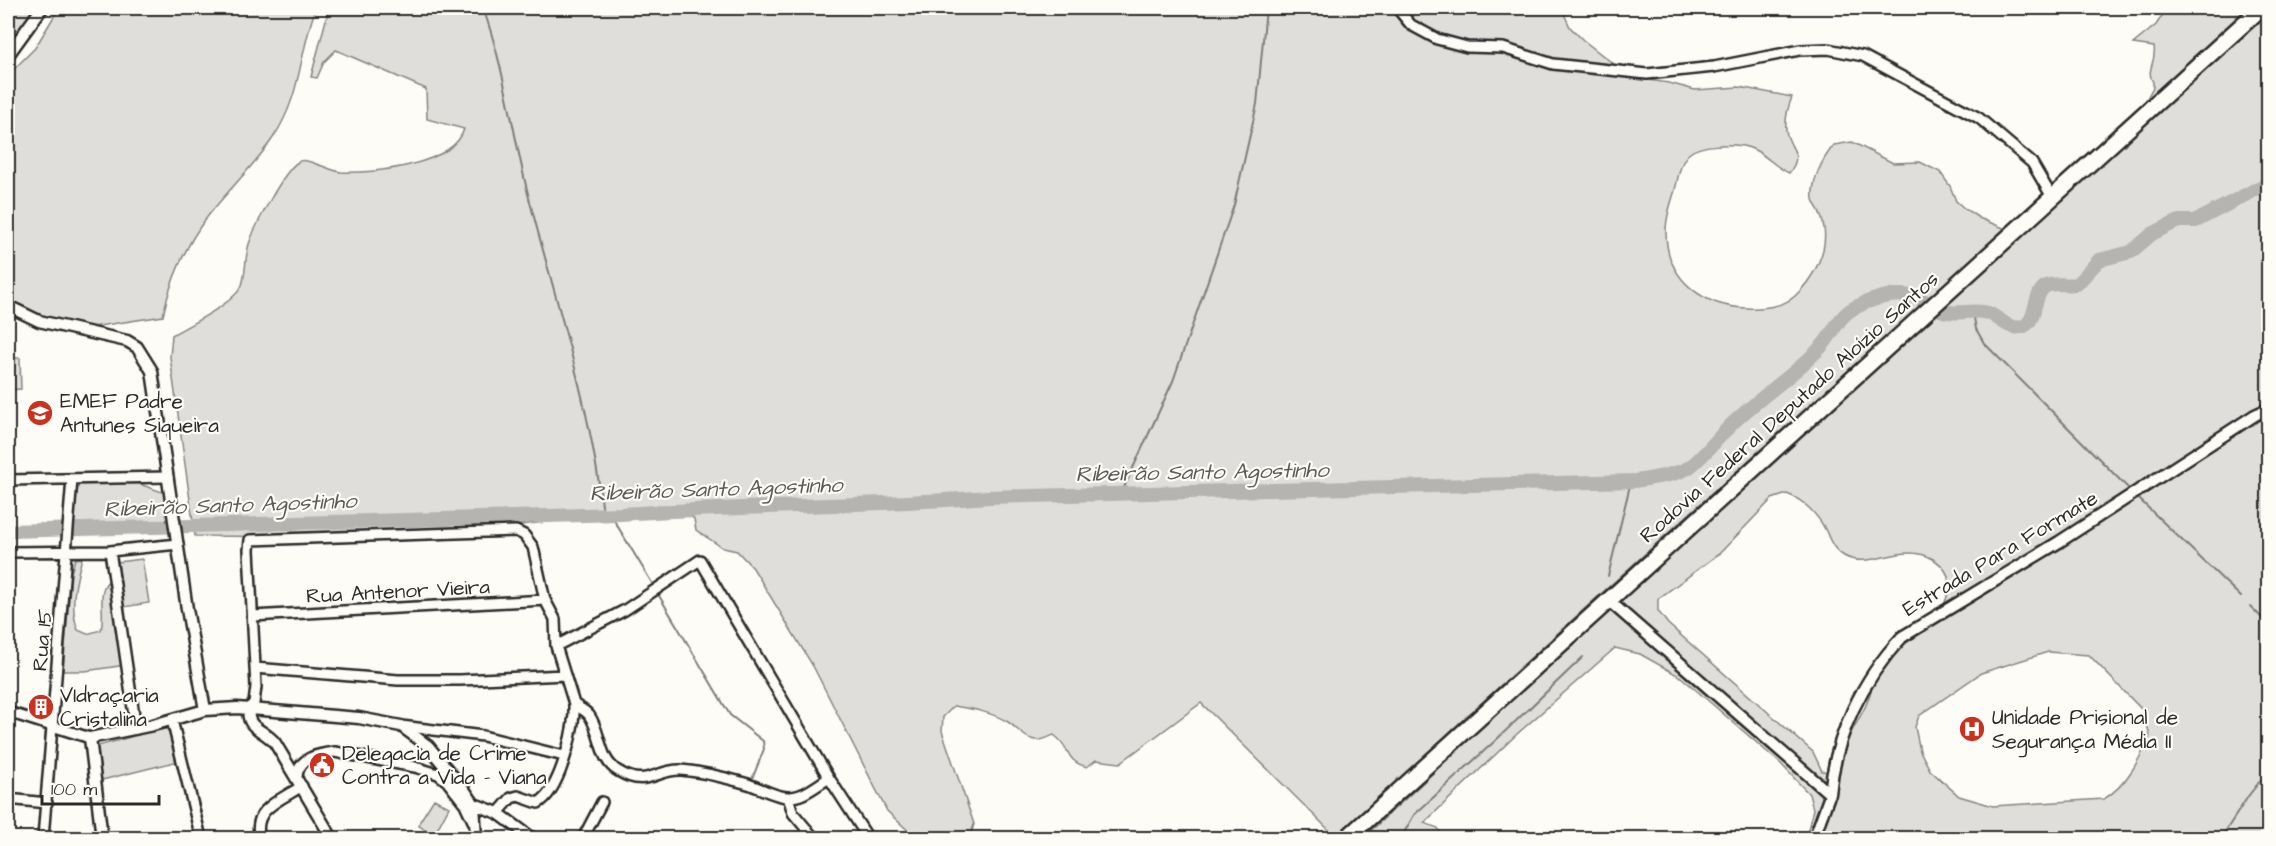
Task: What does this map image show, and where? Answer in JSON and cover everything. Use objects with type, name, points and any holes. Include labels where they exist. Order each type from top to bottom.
[{"type":"highway","name":"Rodovia Federal Deputado Aloízio Santos","points":[[1347,838],[2261,8]]},
{"type":"street","points":[[8,55],[42,8]]},
{"type":"street","points":[[1397,8],[1411,25],[1437,39],[1467,47],[1503,48],[1543,62],[1573,67],[1647,74],[1714,67],[1800,50],[1828,49],[1863,56],[1979,118],[2032,163],[2052,197]]},
{"type":"street","points":[[8,306],[39,321],[127,341],[137,347],[152,371],[205,710]]},
{"type":"street","name":"Estrada Para Formate","points":[[1830,794],[1835,762],[1845,725],[1882,657],[1902,637],[2059,542],[2255,415],[2268,409]]},
{"type":"street","points":[[8,480],[168,477]]},
{"type":"street","name":"Rua 15","points":[[43,838],[68,552],[72,479]]},
{"type":"street","points":[[332,838],[268,735],[249,723],[249,708],[255,698],[250,540],[516,531],[524,535],[533,547],[545,600],[555,620],[556,646],[574,704],[573,719],[557,781],[542,802],[534,803],[514,796],[507,800],[498,813]]},
{"type":"street","points":[[8,552],[110,551],[178,540]]},
{"type":"street","points":[[110,551],[136,729]]},
{"type":"street","points":[[556,646],[624,609],[700,560],[829,778],[868,838]]},
{"type":"street","name":"Rua Antenor Vieira","points":[[252,616],[545,600]]},
{"type":"street","points":[[1608,600],[1830,794],[1814,838]]},
{"type":"street","points":[[255,668],[391,679],[460,680],[565,675]]},
{"type":"street","points":[[574,704],[590,716],[604,756],[616,770],[624,774],[653,778],[677,770],[692,772],[747,784],[788,797],[804,793],[829,778]]},
{"type":"street","points":[[8,712],[90,738],[136,729],[205,710],[249,708],[359,718],[401,726],[483,736],[564,756]]},
{"type":"street","points":[[172,720],[201,838]]},
{"type":"street","points":[[401,726],[428,746],[448,768],[470,804],[476,838]]},
{"type":"street","points":[[90,738],[102,838]]},
{"type":"street","points":[[299,782],[298,768],[304,761],[324,753],[334,752],[415,767],[438,774],[470,804],[498,813],[532,838]]},
{"type":"street","points":[[260,838],[257,824],[261,813],[299,782]]},
{"type":"street","points":[[788,797],[793,813],[814,838]]},
{"type":"street","points":[[8,799],[47,803]]},
{"type":"street","points":[[583,838],[602,802]]},
{"type":"shaded area","points":[[8,8],[35,8],[8,46]]},
{"type":"shaded area","points":[[59,8],[316,8],[290,106],[266,148],[200,227],[175,276],[163,316],[92,327],[43,320],[27,314],[8,298],[8,75],[35,48]]},
{"type":"shaded area","points":[[329,8],[1567,8],[1565,16],[1570,27],[1583,40],[1620,69],[1642,79],[1695,90],[1739,87],[1792,97],[1787,113],[1786,130],[1796,160],[1789,173],[1756,150],[1737,145],[1715,145],[1695,150],[1687,156],[1682,165],[1667,220],[1667,247],[1679,276],[1701,296],[1731,306],[1759,308],[1785,303],[1801,290],[1813,274],[1824,247],[1824,228],[1820,213],[1813,201],[1813,192],[1819,170],[1834,145],[1852,142],[1893,163],[1920,162],[1940,172],[1950,186],[1956,201],[1965,209],[1979,218],[2006,229],[1336,837],[1201,703],[1120,763],[1096,760],[1087,767],[1071,758],[1064,745],[1054,735],[1034,740],[995,716],[954,706],[943,717],[942,731],[974,824],[972,831],[965,838],[916,838],[887,811],[813,666],[753,568],[737,551],[723,548],[696,530],[694,519],[691,517],[673,512],[605,515],[520,525],[318,537],[195,536],[170,357],[172,335],[211,313],[238,292],[242,285],[249,244],[257,226],[285,176],[298,162],[312,162],[341,172],[391,169],[429,159],[445,151],[457,141],[464,129],[427,119],[426,89],[336,50],[324,62],[317,78],[311,77]]},
{"type":"shaded area","points":[[2167,8],[2254,8],[2138,115],[2153,87],[2150,74],[2154,47],[2133,44],[2156,25]]},
{"type":"shaded area","points":[[2268,9],[2268,838],[1806,838],[1813,809],[1809,794],[1781,764],[1681,677],[1640,654],[1615,648],[1517,734],[1424,823],[1438,828],[1444,838],[1363,838],[1603,616],[2194,80]],"holes":[[[1787,494],[1805,504],[1815,514],[1833,545],[1844,556],[1854,560],[1865,560],[1898,554],[1921,554],[1933,559],[1942,567],[1949,585],[1944,605],[1931,623],[1924,631],[1907,642],[1879,674],[1849,737],[1839,767],[1829,772],[1822,771],[1813,752],[1668,624],[1658,611],[1658,599],[1720,553],[1772,499]],[[2048,652],[2089,655],[2143,711],[2150,736],[2131,771],[2119,787],[2104,799],[1993,806],[1959,796],[1930,770],[1920,751],[1915,727],[1919,716],[1981,673]]]},
{"type":"shaded area","points":[[8,358],[20,358],[21,389],[8,390]]},
{"type":"shaded area","points":[[131,481],[165,493],[173,528],[72,529],[79,482]]},
{"type":"shaded area","points":[[82,558],[74,603],[78,630],[87,634],[101,630],[102,593],[108,582],[114,578],[126,665],[85,671],[63,671],[71,573],[75,559]]},
{"type":"shaded area","points":[[142,559],[149,603],[124,607],[118,562]]},
{"type":"shaded area","points":[[166,729],[172,732],[179,761],[102,780],[96,752],[98,746]]},
{"type":"shaded area","points":[[434,799],[449,807],[434,835],[419,826]]},
{"type":"waterway","points":[[483,8],[503,78],[529,198],[572,355],[590,434],[603,514],[615,522],[652,583]]},
{"type":"waterway","points":[[1121,494],[1173,381],[1234,205],[1257,104],[1266,8]]},
{"type":"waterway","name":"Ribeirão Santo Agostinho","points":[[8,531],[621,514],[988,497],[1635,481],[1676,473],[1693,465],[1743,413],[1819,349],[1843,316],[1862,304],[1888,296],[1905,295],[1923,300],[1944,311],[1988,313],[2012,327],[2021,327],[2030,320],[2039,295],[2046,286],[2077,284],[2099,260],[2131,252],[2152,234],[2179,221],[2196,221],[2268,183]]},
{"type":"waterway","points":[[1973,312],[1976,329],[1984,343],[2129,489]]},
{"type":"waterway","points":[[1608,576],[1631,481]]},
{"type":"waterway","points":[[2139,499],[2241,597]]},
{"type":"waterway","points":[[658,594],[730,715],[763,741],[764,749],[751,782]]},
{"type":"waterway","points":[[2250,606],[2268,624]]},
{"type":"waterway","points":[[1401,838],[1414,815],[1583,657]]},
{"type":"waterway","points":[[2221,838],[2268,771]]},
{"type":"waterway","points":[[1396,838],[1401,835]]},
{"type":"place","name":"EMEF Padre Antunes Siqueira","points":[[40,413]]},
{"type":"place","name":"VIdraçaria Cristalina","points":[[41,707]]},
{"type":"place","name":"Unidade Prisional de Segurança Média II","points":[[1972,729]]},
{"type":"place","name":"Delegacia de Crime Contra a Vida - Viana","points":[[322,765]]}]
